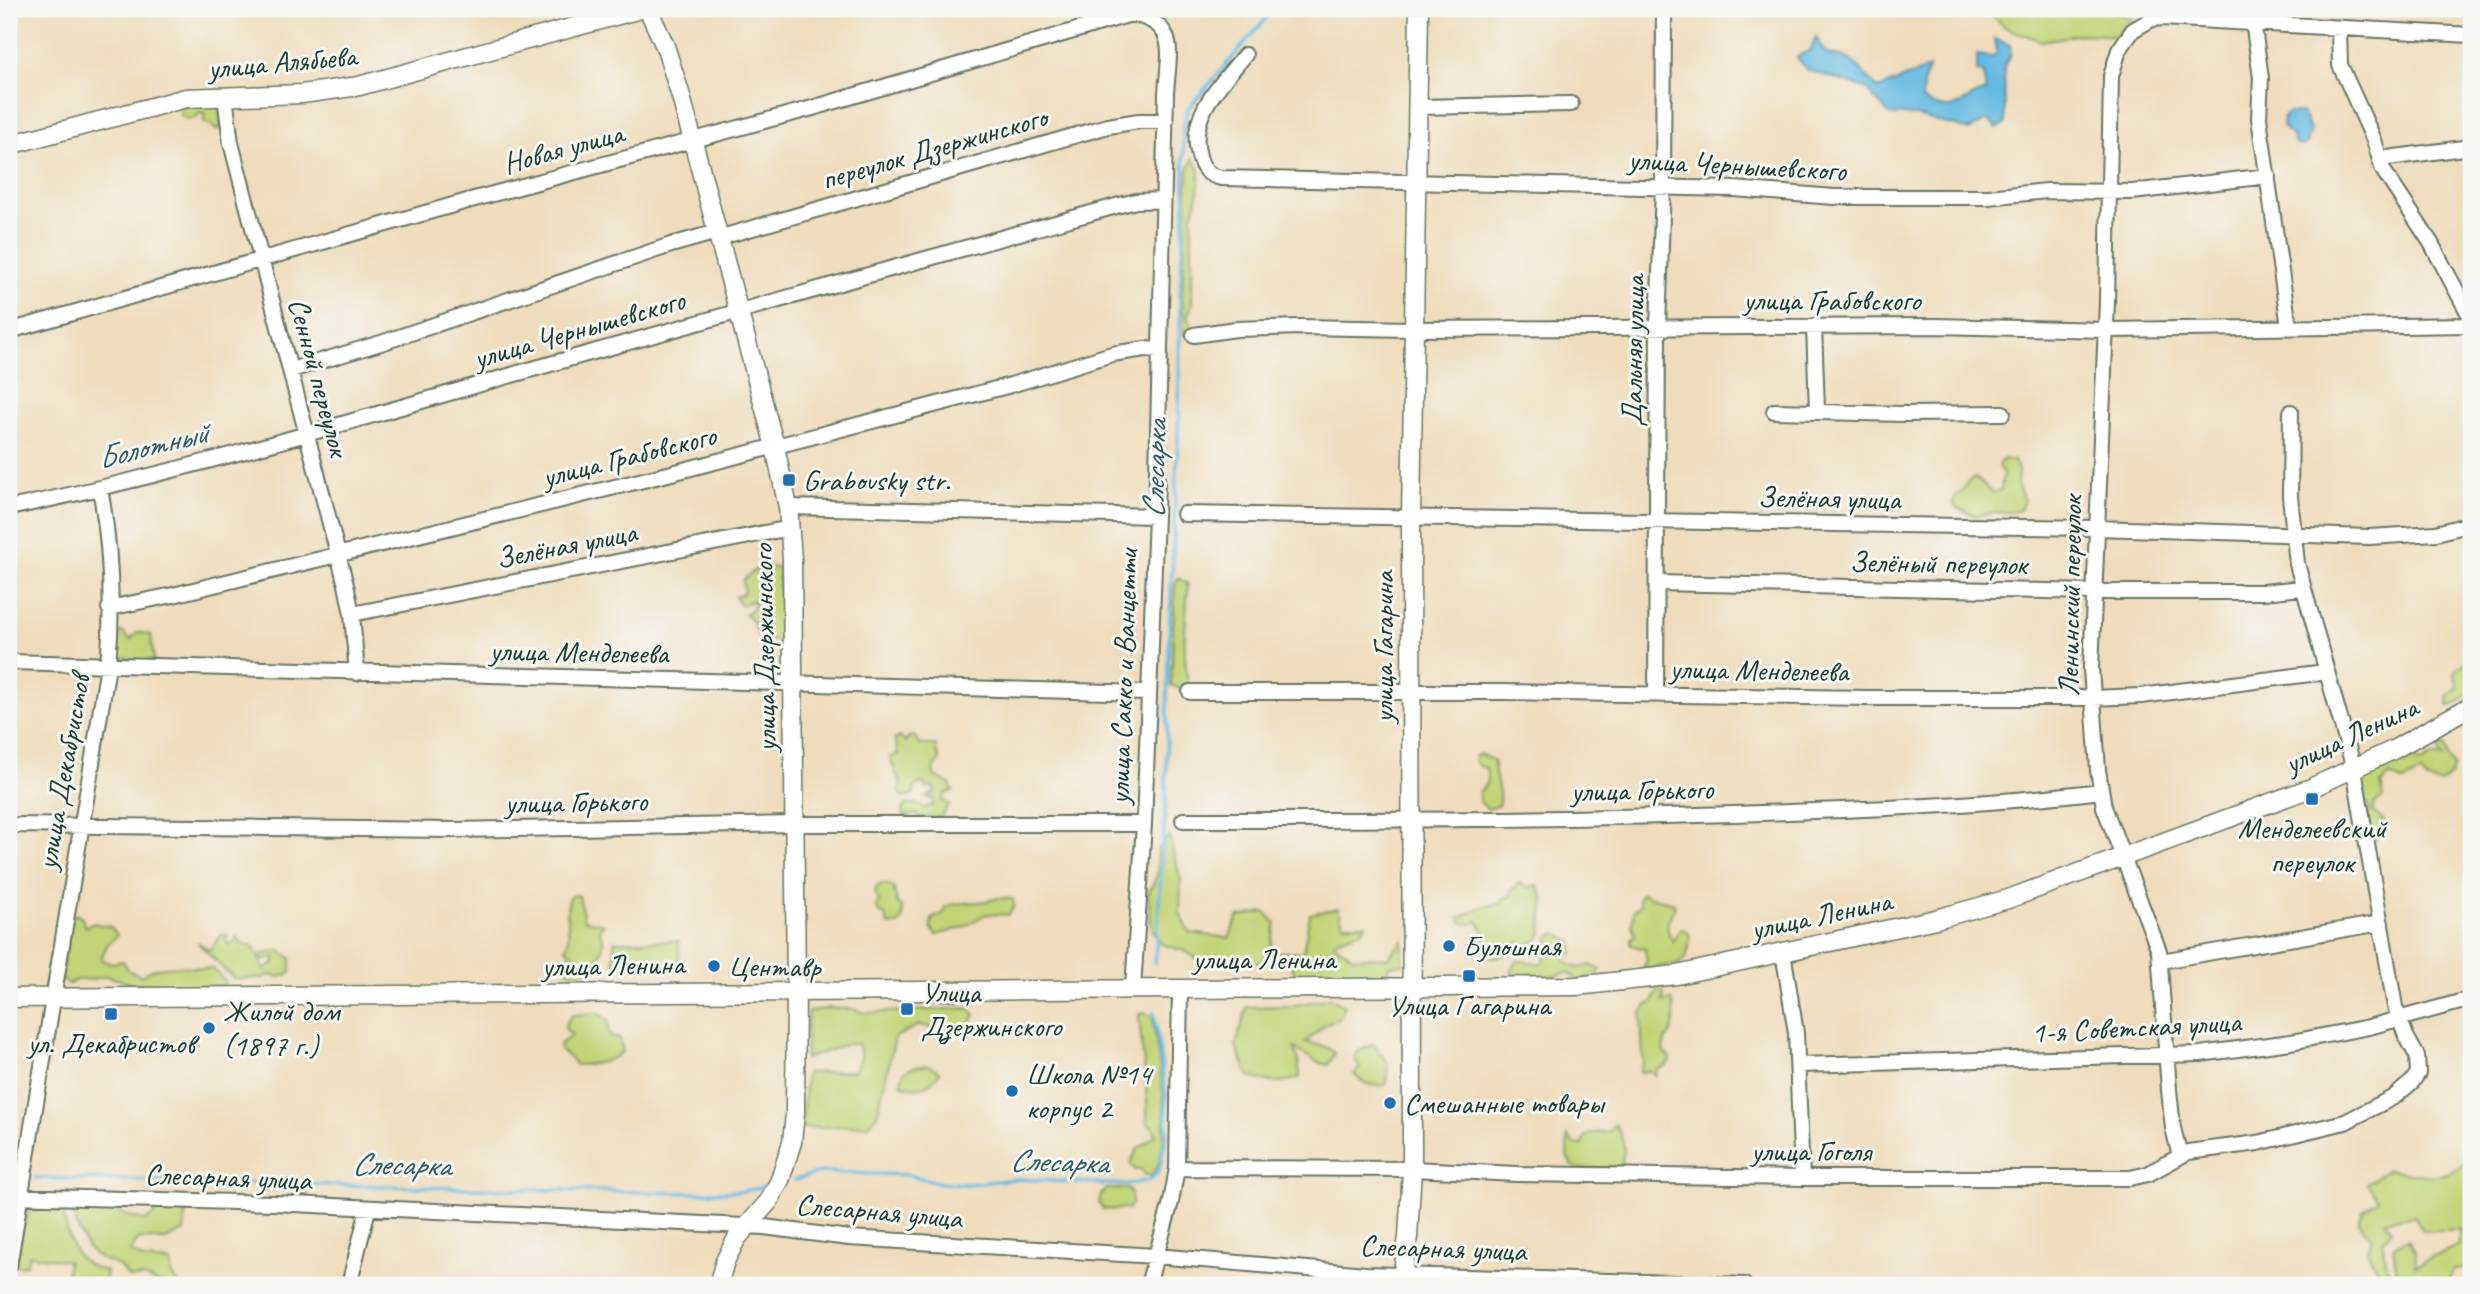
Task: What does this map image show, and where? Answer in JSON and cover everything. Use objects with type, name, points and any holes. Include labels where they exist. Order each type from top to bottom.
[{"type":"main road","name":"улица Алябьева","points":[[9,145],[202,96],[302,94],[359,86],[640,9]]},
{"type":"main road","name":"улица Дзержинского","points":[[648,9],[665,46],[692,141],[775,447],[790,528],[795,684],[796,1093],[792,1142],[775,1192],[764,1208],[744,1227],[731,1248],[718,1285]]},
{"type":"main road","name":"улица Гагарина","points":[[1402,1280],[1412,1169],[1412,329],[1419,9]]},
{"type":"main road","name":"улица Ленина","points":[[9,998],[1610,984],[1677,975],[1783,952],[1970,909],[2039,888],[2311,788],[2354,769],[2471,706]]},
{"type":"street","name":"Дальняя улица","points":[[1656,694],[1658,329],[1663,187],[1664,9]]},
{"type":"street","name":"Новая улица","points":[[9,331],[692,141],[1131,14]]},
{"type":"street","name":"улица Сакко и Ванцетти","points":[[1131,14],[1156,21],[1169,41],[1156,516],[1144,824],[1133,988]]},
{"type":"street","name":"Ленинский переулок","points":[[2180,1156],[2171,1113],[2161,961],[2156,939],[2109,822],[2101,791],[2092,698],[2093,592],[2106,330],[2111,76],[2119,50],[2133,30],[2152,19],[2253,21]]},
{"type":"street","points":[[2289,327],[2259,112],[2261,78],[2253,21],[2339,29],[2471,35]]},
{"type":"street","points":[[2339,29],[2340,65],[2387,178],[2419,223],[2471,318]]},
{"type":"street","name":"улица Чернышевского","points":[[1245,55],[1211,98],[1199,121],[1196,140],[1199,157],[1209,174],[1221,178],[1734,189],[1865,197],[1999,197],[2047,191],[2109,193],[2267,176]]},
{"type":"street","name":"Сенной переулок","points":[[225,96],[231,143],[339,554],[352,614],[357,673]]},
{"type":"street","points":[[1416,107],[1571,104]]},
{"type":"street","name":"переулок Дзержинского","points":[[290,370],[384,342],[671,244],[717,235],[1101,128],[1139,121],[1166,121]]},
{"type":"street","points":[[2380,159],[2471,147]]},
{"type":"street","name":"улица Чернышевского","points":[[9,508],[100,489],[308,434],[1120,205],[1163,200]]},
{"type":"street","name":"улица Грабовского","points":[[1194,335],[1273,328],[1658,329],[1814,326],[2106,330],[2471,325]]},
{"type":"street","points":[[1814,326],[1817,410]]},
{"type":"street","name":"улица Грабовского","points":[[109,608],[173,595],[775,447],[1011,385],[1112,354],[1145,349],[1159,351]]},
{"type":"street","points":[[1774,411],[2003,413]]},
{"type":"street","points":[[2291,412],[2289,466],[2292,534],[2302,588],[2354,769],[2398,1018]]},
{"type":"street","name":"улица Декабристов","points":[[15,1197],[28,1146],[108,666],[107,524],[100,489]]},
{"type":"street","points":[[788,507],[1156,516]]},
{"type":"street","name":"Зелёная улица","points":[[1184,514],[2098,528],[2385,537],[2436,533],[2471,524]]},
{"type":"street","name":"Зелёная улица","points":[[352,614],[790,528]]},
{"type":"street","name":"Зелёный переулок","points":[[1657,583],[2093,592],[2263,592],[2302,588]]},
{"type":"street","name":"улица Менделеева","points":[[9,662],[1148,693]]},
{"type":"street","name":"улица Менделеева","points":[[1190,692],[2092,698],[2141,696],[2325,672]]},
{"type":"street","name":"улица Горького","points":[[1184,820],[1654,817],[2001,803],[2101,791]]},
{"type":"street","name":"улица Горького","points":[[9,825],[453,831],[794,824],[1144,824]]},
{"type":"street","points":[[2161,961],[2381,923]]},
{"type":"street","points":[[1783,952],[1799,1065],[1802,1178]]},
{"type":"street","points":[[1148,1285],[1171,1202],[1177,1168],[1180,988]]},
{"type":"street","name":"1-я Советская улица","points":[[1799,1065],[2231,1051],[2369,1027],[2471,999]]},
{"type":"street","name":"улица Гоголя","points":[[1177,1168],[1412,1169],[1517,1174],[1802,1178],[2130,1178],[2148,1174],[2196,1150],[2258,1143],[2345,1122],[2394,1097],[2412,1082],[2418,1073],[2419,1064],[2398,1018]]},
{"type":"street","points":[[9,1266],[15,1197]]},
{"type":"street","name":"Слесарная улица","points":[[15,1197],[273,1203],[744,1227],[888,1240],[1156,1256],[1366,1274],[1402,1280],[1744,1285]]},
{"type":"street","points":[[349,1285],[369,1209]]},
{"type":"green space","points":[[1985,9],[2108,9],[2132,19],[2117,36],[2083,34],[2041,41],[2006,28]]},
{"type":"green space","points":[[209,101],[219,105],[221,127],[216,130],[204,122],[204,114],[187,119],[180,115],[181,108]]},
{"type":"green space","points":[[1193,158],[1200,170],[1198,196],[1192,216],[1192,304],[1187,317],[1192,326],[1190,333],[1184,335],[1182,295],[1188,171]]},
{"type":"green space","points":[[2004,459],[2014,461],[2018,469],[2017,484],[2024,500],[2020,510],[1976,516],[1955,507],[1955,496],[1974,478],[1993,493],[2001,490],[2003,474],[1998,467]]},
{"type":"green space","points":[[778,567],[782,643],[758,636],[753,622],[745,614],[753,608],[754,600],[740,605],[735,597],[744,593],[743,580],[756,569]]},
{"type":"green space","points":[[1178,578],[1187,583],[1188,589],[1185,650],[1189,687],[1183,690],[1171,685],[1175,584]]},
{"type":"green space","points":[[122,632],[130,640],[138,632],[151,635],[154,661],[136,663],[127,657],[116,661],[112,635]]},
{"type":"green space","points":[[2471,658],[2471,691],[2455,705],[2448,706],[2449,696],[2458,687],[2454,671]]},
{"type":"green space","points":[[914,736],[920,745],[936,745],[940,759],[933,770],[935,776],[950,784],[953,791],[945,794],[942,801],[949,804],[941,817],[920,818],[916,814],[905,817],[902,810],[907,804],[917,804],[924,808],[933,805],[934,799],[927,797],[935,793],[934,787],[925,788],[925,784],[921,783],[914,788],[914,794],[904,797],[899,792],[901,782],[890,757],[898,754],[895,740],[899,737],[906,742],[908,737]]},
{"type":"green space","points":[[2445,745],[2448,758],[2454,766],[2450,776],[2441,783],[2427,781],[2421,773],[2403,782],[2390,775],[2381,784],[2384,797],[2374,804],[2373,812],[2385,822],[2376,840],[2369,826],[2370,809],[2363,796],[2361,779],[2371,771],[2385,770],[2386,762],[2400,756],[2421,763],[2433,756],[2442,758],[2438,748]]},
{"type":"green space","points":[[1480,754],[1494,761],[1499,790],[1498,806],[1488,809],[1480,802],[1479,792],[1487,779],[1486,768],[1475,761],[1475,756]]},
{"type":"green space","points":[[1169,836],[1181,880],[1180,913],[1190,933],[1229,938],[1238,917],[1264,912],[1276,923],[1270,952],[1303,952],[1310,914],[1338,908],[1343,924],[1366,924],[1361,931],[1334,943],[1354,957],[1387,958],[1403,941],[1403,964],[1389,965],[1386,976],[1296,977],[1290,963],[1224,962],[1206,965],[1185,951],[1161,944],[1152,929],[1148,894],[1157,876],[1158,849]]},
{"type":"green space","points":[[1519,883],[1527,887],[1537,885],[1544,898],[1542,933],[1537,941],[1528,944],[1518,942],[1505,954],[1486,958],[1482,942],[1486,936],[1478,921],[1472,924],[1462,923],[1459,918],[1482,907],[1502,903],[1503,898],[1510,897],[1511,891]]},
{"type":"green space","points":[[882,884],[893,886],[897,903],[902,907],[903,918],[898,925],[888,925],[885,915],[876,907],[879,901],[875,895],[876,887]]},
{"type":"green space","points":[[1643,893],[1674,903],[1668,932],[1673,941],[1679,930],[1683,929],[1689,933],[1688,953],[1683,961],[1642,971],[1647,960],[1645,949],[1631,945],[1631,938],[1635,936],[1632,925],[1634,910],[1640,905],[1639,897]]},
{"type":"green space","points":[[579,895],[584,920],[604,924],[599,929],[603,940],[600,955],[589,968],[576,973],[569,972],[563,966],[565,957],[573,954],[566,948],[568,902],[571,896]]},
{"type":"green space","points":[[999,898],[1013,899],[1014,906],[1008,915],[986,914],[962,928],[936,935],[931,928],[932,919],[944,913],[945,907]]},
{"type":"green space","points":[[76,914],[82,918],[85,927],[94,923],[111,927],[117,935],[107,945],[101,959],[110,963],[123,961],[129,971],[142,976],[157,968],[176,966],[214,969],[225,981],[224,987],[133,984],[107,976],[76,980],[69,984],[61,979],[71,918]]},
{"type":"green space","points":[[1557,933],[1573,942],[1573,953],[1565,958],[1567,963],[1578,968],[1591,965],[1600,970],[1598,976],[1578,980],[1568,972],[1546,977],[1533,974],[1525,977],[1513,975],[1512,970],[1517,961],[1539,964],[1545,961],[1543,954],[1550,950],[1549,937]]},
{"type":"green space","points":[[221,935],[228,935],[226,942],[230,945],[238,937],[242,944],[252,946],[265,970],[276,961],[275,957],[262,961],[261,954],[281,951],[291,958],[291,973],[280,977],[268,975],[263,978],[234,979],[197,942],[210,950]]},
{"type":"green space","points":[[614,941],[679,941],[679,962],[614,962]]},
{"type":"green space","points":[[1658,989],[1664,993],[1663,1002],[1672,1000],[1674,1016],[1663,1051],[1671,1060],[1666,1066],[1657,1069],[1656,1075],[1650,1071],[1639,1072],[1643,1061],[1641,1014],[1646,1006],[1653,1002]]},
{"type":"green space","points":[[1330,998],[1344,1006],[1340,1018],[1327,1023],[1306,1042],[1326,1047],[1335,1053],[1328,1065],[1317,1062],[1294,1048],[1300,1077],[1274,1082],[1248,1075],[1236,1046],[1247,1007],[1291,1006]]},
{"type":"green space","points":[[829,1008],[853,1009],[866,1013],[968,1008],[975,1015],[967,1029],[938,1029],[919,1025],[895,1037],[877,1115],[869,1125],[802,1128],[806,1073],[854,1071],[861,1057],[858,1044],[846,1044],[805,1059],[808,1012]]},
{"type":"green space","points":[[598,1013],[608,1020],[609,1036],[620,1039],[623,1051],[600,1062],[575,1065],[559,1048],[560,1044],[572,1035],[565,1025],[572,1015]]},
{"type":"green space","points":[[1139,1014],[1151,1016],[1153,1021],[1164,1102],[1163,1145],[1159,1163],[1151,1176],[1143,1174],[1141,1169],[1135,1170],[1130,1163],[1137,1150],[1156,1135],[1153,1127],[1147,1123]]},
{"type":"green space","points":[[1373,1044],[1386,1060],[1388,1072],[1385,1085],[1368,1084],[1354,1074],[1360,1068],[1354,1058],[1357,1052]]},
{"type":"green space","points":[[929,1065],[940,1072],[928,1085],[914,1087],[901,1084],[903,1073],[913,1067]]},
{"type":"green space","points":[[1615,1124],[1624,1145],[1620,1167],[1578,1169],[1571,1164],[1567,1156],[1568,1136],[1574,1144],[1582,1145],[1585,1136],[1608,1132]]},
{"type":"green space","points":[[2471,1158],[2471,1254],[2464,1269],[2453,1270],[2447,1285],[2404,1285],[2397,1277],[2393,1246],[2408,1239],[2416,1252],[2415,1266],[2459,1245],[2460,1229],[2423,1231],[2414,1215],[2385,1221],[2392,1230],[2382,1241],[2389,1275],[2371,1284],[2376,1268],[2367,1250],[2372,1239],[2359,1222],[2363,1210],[2378,1200],[2367,1183],[2388,1169],[2432,1176],[2451,1172]]},
{"type":"green space","points":[[1106,1189],[1128,1189],[1132,1203],[1128,1209],[1103,1209],[1099,1203]]},
{"type":"green space","points":[[106,1204],[125,1215],[146,1221],[163,1206],[186,1210],[184,1231],[166,1240],[139,1239],[130,1251],[144,1260],[171,1262],[171,1275],[181,1285],[162,1285],[144,1277],[129,1278],[117,1265],[98,1257],[89,1249],[73,1215],[83,1207]]},
{"type":"green space","points":[[31,1205],[62,1209],[74,1249],[85,1263],[106,1271],[104,1283],[65,1285],[68,1261],[29,1255],[27,1264],[16,1264],[23,1226]]},
{"type":"water","points":[[1816,37],[1824,51],[1850,60],[1878,89],[1929,68],[1923,84],[1922,100],[1944,108],[1957,106],[1986,91],[1983,73],[1977,71],[1977,55],[1993,57],[1997,52],[1995,39],[2010,45],[2011,54],[2004,66],[2005,124],[1997,128],[1987,120],[1970,130],[1916,116],[1889,114],[1865,88],[1807,70],[1797,57],[1811,49]]},
{"type":"water","points":[[2301,113],[2306,119],[2311,134],[2307,143],[2302,146],[2295,144],[2293,137],[2282,127],[2284,116]]},
{"type":"waterway","name":"Слесарка","points":[[1155,963],[1166,799],[1168,663],[1179,416],[1180,297],[1185,200],[1183,129],[1187,110],[1274,9]]},
{"type":"waterway","name":"Слесарка","points":[[795,1180],[821,1172],[908,1175],[941,1183],[967,1184],[1017,1179],[1125,1185],[1150,1180],[1159,1171],[1167,1135],[1166,1095],[1154,1012]]},
{"type":"waterway","name":"Слесарка","points":[[35,1178],[686,1193],[743,1191],[765,1187]]},
{"type":"place","name":"Grabovsky str.","points":[[789,480]]},
{"type":"place","name":"Менделеевский переулок","points":[[2312,799]]},
{"type":"place","name":"Булошная","points":[[1449,946]]},
{"type":"place","name":"Центавр","points":[[714,966]]},
{"type":"place","name":"Улица Гагарина","points":[[1469,976]]},
{"type":"place","name":"Улица Дзержинского","points":[[907,1009]]},
{"type":"place","name":"ул. Декабристов","points":[[111,1014]]},
{"type":"place","name":"Жилой дом (1897 г.)","points":[[209,1028]]},
{"type":"place","name":"Школа №14 корпус 2","points":[[1012,1091]]},
{"type":"place","name":"Смешанные товары","points":[[1390,1103]]},
{"type":"water label","name":"Болотный","points":[[152,445]]}]
